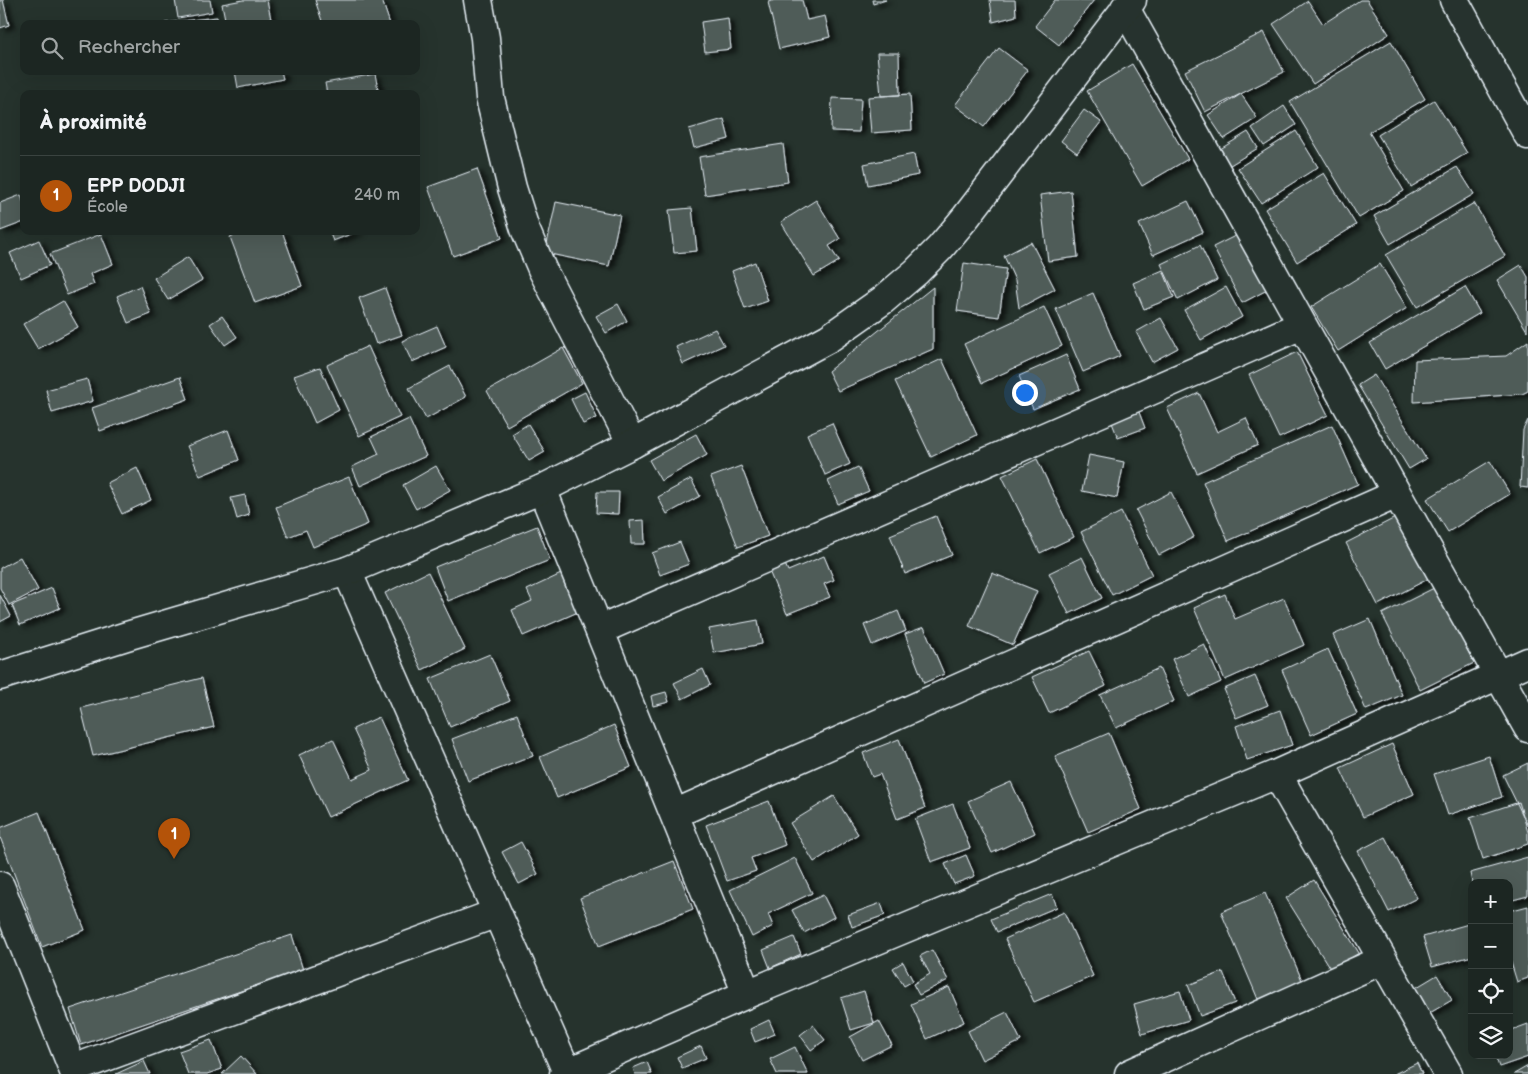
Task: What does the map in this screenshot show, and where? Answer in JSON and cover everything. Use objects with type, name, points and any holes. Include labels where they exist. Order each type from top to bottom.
[{"type":"street","points":[[478,0],[485,38],[490,98],[512,188],[525,230],[542,269],[632,444]]},
{"type":"street","points":[[1454,0],[1528,135]]},
{"type":"street","points":[[0,676],[130,635],[347,571],[542,489],[632,444],[829,338],[883,300],[916,272],[940,248],[966,217],[1128,4],[1302,325],[1528,728]]},
{"type":"street","points":[[600,630],[1302,325]]},
{"type":"street","points":[[542,489],[747,994]]},
{"type":"street","points":[[674,814],[1397,494]]},
{"type":"street","points":[[347,571],[566,1073],[747,994],[1277,774],[1528,662]]},
{"type":"street","points":[[1277,774],[1448,1074]]},
{"type":"street","points":[[0,886],[74,1071],[497,913]]},
{"type":"street","points":[[1129,1074],[1382,960]]},
{"type":"building","points":[[0,0],[3,0],[9,25],[0,28]]},
{"type":"building","points":[[175,0],[210,0],[212,12],[178,18]]},
{"type":"building","points":[[243,0],[267,0],[271,20],[225,20],[222,4]]},
{"type":"building","points":[[315,0],[382,0],[389,20],[322,20]]},
{"type":"building","points":[[775,0],[802,0],[807,20],[825,16],[830,37],[779,49],[768,2]]},
{"type":"building","points":[[872,0],[886,0],[873,4]]},
{"type":"building","points":[[990,0],[1015,0],[1016,16],[993,22]]},
{"type":"building","points":[[1055,0],[1094,0],[1059,45],[1035,26]]},
{"type":"building","points":[[1360,0],[1367,0],[1389,34],[1313,84],[1273,24],[1308,1],[1323,24]]},
{"type":"building","points":[[217,17],[217,20],[191,20]]},
{"type":"building","points":[[728,18],[731,49],[705,52],[701,22]]},
{"type":"building","points":[[1264,32],[1284,72],[1205,112],[1185,71]]},
{"type":"building","points":[[1391,41],[1425,99],[1369,132],[1404,191],[1359,218],[1290,102]]},
{"type":"building","points":[[999,48],[1028,70],[984,127],[955,105]]},
{"type":"building","points":[[877,53],[899,53],[900,95],[881,96]]},
{"type":"building","points":[[1132,64],[1188,159],[1142,186],[1087,91]]},
{"type":"building","points":[[236,75],[282,75],[283,79],[238,88]]},
{"type":"building","points":[[375,75],[378,90],[326,90],[325,83]]},
{"type":"building","points":[[910,94],[912,130],[871,133],[868,97]]},
{"type":"building","points":[[1241,94],[1257,118],[1224,139],[1208,115]]},
{"type":"building","points":[[832,98],[861,99],[859,132],[831,131]]},
{"type":"building","points":[[1434,100],[1467,153],[1411,187],[1378,135]]},
{"type":"building","points":[[1284,106],[1296,125],[1264,146],[1252,128]]},
{"type":"building","points":[[1084,110],[1101,122],[1077,153],[1061,141]]},
{"type":"building","points":[[724,119],[729,139],[694,148],[689,129]]},
{"type":"building","points":[[1296,131],[1318,167],[1261,203],[1238,168]]},
{"type":"building","points":[[1248,132],[1258,148],[1227,167],[1217,151]]},
{"type":"building","points":[[783,144],[788,182],[705,195],[699,157]]},
{"type":"building","points":[[914,154],[918,175],[868,185],[864,164]]},
{"type":"building","points":[[1457,167],[1474,194],[1390,244],[1374,216]]},
{"type":"building","points":[[477,169],[502,238],[453,256],[428,187]]},
{"type":"building","points":[[1324,173],[1356,225],[1297,262],[1265,209]]},
{"type":"building","points":[[1071,191],[1078,257],[1048,261],[1040,195]]},
{"type":"building","points":[[20,195],[20,224],[0,231],[0,203]]},
{"type":"building","points":[[816,200],[840,239],[829,246],[839,261],[814,276],[781,222]]},
{"type":"building","points":[[1188,201],[1203,232],[1153,255],[1139,224]]},
{"type":"building","points":[[556,202],[620,215],[609,266],[545,253]]},
{"type":"building","points":[[1474,203],[1505,256],[1417,307],[1386,255]]},
{"type":"building","points":[[692,208],[697,251],[674,253],[669,210]]},
{"type":"building","points":[[1239,234],[1267,290],[1242,303],[1213,247]]},
{"type":"building","points":[[101,235],[113,264],[90,274],[94,284],[67,295],[50,254]]},
{"type":"building","points":[[235,235],[283,235],[302,286],[255,303],[230,237]]},
{"type":"building","points":[[331,235],[349,235],[333,241]]},
{"type":"building","points":[[39,240],[50,265],[21,278],[10,253]]},
{"type":"building","points":[[1031,242],[1055,289],[1019,308],[1015,280],[1004,256]]},
{"type":"building","points":[[1200,245],[1217,280],[1178,300],[1161,264]]},
{"type":"building","points":[[188,257],[202,280],[168,300],[154,278]]},
{"type":"building","points":[[755,262],[768,301],[745,309],[732,271]]},
{"type":"building","points":[[964,263],[1006,269],[999,317],[957,311]]},
{"type":"building","points":[[1380,264],[1407,308],[1338,351],[1311,307]]},
{"type":"building","points":[[1521,265],[1528,277],[1527,331],[1497,280]]},
{"type":"building","points":[[1163,270],[1174,297],[1144,309],[1133,283]]},
{"type":"building","points":[[140,286],[151,314],[128,323],[117,296]]},
{"type":"building","points":[[933,287],[933,349],[838,391],[828,371]]},
{"type":"building","points":[[1226,287],[1242,317],[1201,340],[1184,310]]},
{"type":"building","points":[[1465,287],[1480,313],[1385,369],[1370,343]]},
{"type":"building","points":[[385,288],[402,335],[376,344],[359,298]]},
{"type":"building","points":[[1093,293],[1120,356],[1083,372],[1056,309]]},
{"type":"building","points":[[63,301],[78,327],[38,349],[23,324]]},
{"type":"building","points":[[618,304],[627,321],[606,333],[596,316]]},
{"type":"building","points":[[1044,307],[1062,346],[982,383],[964,344]]},
{"type":"building","points":[[222,316],[237,337],[225,345],[210,324]]},
{"type":"building","points":[[1161,318],[1178,348],[1152,362],[1136,332]]},
{"type":"building","points":[[437,326],[446,347],[412,362],[402,341]]},
{"type":"building","points":[[715,329],[724,345],[683,364],[676,347]]},
{"type":"building","points":[[1528,341],[1528,391],[1522,394],[1414,402],[1415,360],[1506,356]]},
{"type":"building","points":[[368,346],[400,417],[359,436],[327,365]]},
{"type":"building","points":[[563,348],[582,383],[507,426],[487,391]]},
{"type":"building","points":[[1297,352],[1328,415],[1279,438],[1249,375]]},
{"type":"building","points":[[1066,355],[1080,389],[1033,409],[1019,376]]},
{"type":"building","points":[[942,359],[977,435],[931,457],[895,381]]},
{"type":"building","points":[[450,366],[466,397],[426,419],[409,388]]},
{"type":"building","points":[[320,367],[339,410],[315,423],[294,376]]},
{"type":"building","points":[[1374,375],[1426,459],[1409,469],[1358,385]]},
{"type":"building","points":[[180,377],[188,399],[100,431],[92,408]]},
{"type":"building","points":[[87,379],[93,401],[52,413],[46,390]]},
{"type":"building","points":[[585,392],[597,418],[583,424],[571,399]]},
{"type":"building","points":[[1199,393],[1217,432],[1246,418],[1258,445],[1197,473],[1167,408]]},
{"type":"building","points":[[1134,399],[1145,428],[1118,438],[1107,410]]},
{"type":"building","points":[[409,419],[426,456],[360,486],[352,467],[379,454],[371,437]]},
{"type":"building","points":[[1528,420],[1528,488],[1520,487],[1523,430]]},
{"type":"building","points":[[832,423],[850,464],[825,475],[807,434]]},
{"type":"building","points":[[528,424],[545,452],[529,461],[512,434]]},
{"type":"building","points":[[1332,425],[1358,484],[1228,541],[1203,482]]},
{"type":"building","points":[[228,430],[239,460],[200,476],[187,446]]},
{"type":"building","points":[[696,434],[707,455],[661,481],[649,460]]},
{"type":"building","points":[[1089,455],[1124,462],[1117,498],[1082,491]]},
{"type":"building","points":[[1037,459],[1074,537],[1040,553],[1002,476]]},
{"type":"building","points":[[1490,461],[1510,494],[1448,532],[1427,499]]},
{"type":"building","points":[[436,466],[450,490],[416,509],[403,485]]},
{"type":"building","points":[[741,466],[768,536],[738,547],[711,477]]},
{"type":"building","points":[[858,467],[869,491],[838,504],[828,481]]},
{"type":"building","points":[[137,468],[151,500],[122,514],[107,483]]},
{"type":"building","points":[[349,477],[368,524],[313,547],[306,530],[288,537],[276,507]]},
{"type":"building","points":[[691,479],[700,496],[667,514],[658,497]]},
{"type":"building","points":[[597,492],[619,492],[618,514],[596,513]]},
{"type":"building","points":[[1171,492],[1194,537],[1159,555],[1136,510]]},
{"type":"building","points":[[245,495],[249,515],[237,519],[231,498]]},
{"type":"building","points":[[1121,512],[1152,575],[1112,595],[1081,532]]},
{"type":"building","points":[[936,516],[952,555],[905,574],[890,535]]},
{"type":"building","points":[[1395,518],[1428,579],[1378,605],[1346,543]]},
{"type":"building","points":[[644,520],[645,544],[631,544],[630,521]]},
{"type":"building","points":[[537,526],[550,560],[448,601],[435,567]]},
{"type":"building","points":[[680,542],[689,564],[660,575],[652,553]]},
{"type":"building","points":[[824,556],[834,580],[824,584],[830,597],[787,614],[769,571],[785,564],[788,571]]},
{"type":"building","points":[[20,557],[38,590],[9,605],[0,588],[0,568]]},
{"type":"building","points":[[1082,557],[1102,598],[1069,614],[1049,573]]},
{"type":"building","points":[[428,572],[465,649],[422,670],[385,593]]},
{"type":"building","points":[[992,573],[1037,591],[1013,645],[969,626]]},
{"type":"building","points":[[561,574],[578,612],[523,636],[512,610],[532,601],[527,590]]},
{"type":"building","points":[[1436,587],[1474,663],[1420,690],[1382,614]]},
{"type":"building","points":[[52,588],[60,608],[20,625],[12,605]]},
{"type":"building","points":[[1225,594],[1235,619],[1284,598],[1304,645],[1225,680],[1194,608]]},
{"type":"building","points":[[0,595],[11,616],[0,622]]},
{"type":"building","points":[[898,611],[906,631],[872,645],[864,625]]},
{"type":"building","points":[[1370,619],[1402,695],[1366,710],[1333,635]]},
{"type":"building","points":[[758,620],[762,644],[714,653],[709,629]]},
{"type":"building","points":[[924,627],[944,674],[924,683],[905,634]]},
{"type":"building","points":[[1204,644],[1221,682],[1189,697],[1172,659]]},
{"type":"building","points":[[1328,649],[1357,714],[1311,735],[1282,670]]},
{"type":"building","points":[[1089,651],[1106,686],[1049,713],[1032,677]]},
{"type":"building","points":[[490,654],[510,701],[450,727],[430,679]]},
{"type":"building","points":[[1159,668],[1174,701],[1116,728],[1100,695]]},
{"type":"building","points":[[703,669],[710,685],[682,699],[674,683]]},
{"type":"building","points":[[1255,676],[1268,705],[1236,718],[1224,689]]},
{"type":"building","points":[[202,678],[214,727],[93,756],[81,708]]},
{"type":"building","points":[[666,692],[669,702],[653,706],[651,696]]},
{"type":"building","points":[[1280,710],[1292,745],[1247,760],[1236,726]]},
{"type":"building","points":[[517,714],[533,756],[468,781],[452,739]]},
{"type":"building","points":[[379,717],[408,780],[328,817],[299,755],[333,739],[352,779],[372,770],[353,729]]},
{"type":"building","points":[[614,725],[631,767],[557,798],[540,757]]},
{"type":"building","points":[[1109,733],[1141,809],[1088,832],[1055,756]]},
{"type":"building","points":[[899,739],[925,808],[897,819],[880,774],[872,777],[863,753]]},
{"type":"building","points":[[1392,744],[1414,794],[1363,817],[1340,768]]},
{"type":"building","points":[[1489,756],[1502,797],[1448,815],[1434,774]]},
{"type":"building","points":[[1528,763],[1528,826],[1503,775]]},
{"type":"building","points":[[1011,782],[1035,833],[992,853],[968,801]]},
{"type":"building","points":[[834,796],[858,834],[814,862],[790,823]]},
{"type":"building","points":[[769,801],[785,845],[751,858],[756,871],[727,881],[706,825]]},
{"type":"building","points":[[1519,802],[1528,832],[1528,844],[1483,859],[1470,818]]},
{"type":"building","points":[[953,804],[970,848],[931,862],[915,819]]},
{"type":"building","points":[[39,812],[85,930],[42,947],[0,837],[0,828]]},
{"type":"building","points":[[1385,837],[1417,898],[1389,912],[1358,851]]},
{"type":"building","points":[[521,842],[538,874],[519,884],[502,852]]},
{"type":"building","points":[[966,855],[975,876],[954,884],[945,864]]},
{"type":"building","points":[[1528,857],[1528,896],[1513,900],[1513,879],[1471,879],[1470,873]]},
{"type":"building","points":[[795,858],[812,893],[768,914],[773,926],[752,937],[730,890]]},
{"type":"building","points":[[674,861],[693,909],[599,946],[580,898]]},
{"type":"building","points":[[1314,880],[1359,953],[1331,970],[1286,898]]},
{"type":"building","points":[[1265,893],[1304,985],[1260,1004],[1221,912]]},
{"type":"building","points":[[1052,894],[1057,907],[997,932],[991,919]]},
{"type":"building","points":[[823,895],[834,917],[804,933],[792,910]]},
{"type":"building","points":[[881,903],[885,915],[852,927],[848,915]]},
{"type":"building","points":[[1528,906],[1528,978],[1517,982],[1513,969],[1513,910]]},
{"type":"building","points":[[1064,912],[1093,976],[1034,1002],[1005,939]]},
{"type":"building","points":[[1468,924],[1468,957],[1432,967],[1423,937]]},
{"type":"building","points":[[292,935],[303,970],[81,1045],[70,1009]]},
{"type":"building","points":[[794,937],[801,954],[770,968],[763,950]]},
{"type":"building","points":[[932,950],[948,980],[919,995],[913,984],[930,974],[920,956]]},
{"type":"building","points":[[903,962],[913,981],[904,986],[893,968]]},
{"type":"building","points":[[1223,972],[1235,1003],[1200,1016],[1188,985]]},
{"type":"building","points":[[1437,975],[1452,1000],[1428,1014],[1412,990]]},
{"type":"building","points":[[949,987],[964,1022],[927,1039],[911,1004]]},
{"type":"building","points":[[864,991],[874,1023],[851,1030],[841,998]]},
{"type":"building","points":[[1180,991],[1189,1020],[1142,1034],[1134,1004]]},
{"type":"building","points":[[1007,1012],[1021,1041],[982,1060],[968,1031]]},
{"type":"building","points":[[769,1020],[775,1034],[755,1042],[750,1029]]},
{"type":"building","points":[[879,1021],[892,1045],[862,1060],[850,1037]]},
{"type":"building","points":[[1528,1024],[1528,1057],[1499,1067],[1496,1059],[1513,1059],[1513,1030]]},
{"type":"building","points":[[813,1025],[825,1040],[811,1050],[800,1035]]},
{"type":"building","points":[[211,1040],[222,1069],[207,1074],[188,1074],[179,1051]]},
{"type":"building","points":[[701,1046],[706,1058],[682,1068],[677,1057]]},
{"type":"building","points":[[795,1047],[808,1074],[777,1074],[770,1059]]},
{"type":"building","points":[[241,1056],[257,1074],[222,1074]]},
{"type":"building","points":[[144,1061],[150,1074],[116,1074]]},
{"type":"building","points":[[647,1062],[652,1074],[635,1074],[633,1068]]},
{"type":"building","points":[[1417,1063],[1422,1074],[1394,1074]]},
{"type":"building","points":[[1528,1066],[1528,1074],[1514,1074]]},
{"type":"place","name":"EPP DODJI","points":[[174,859]]}]
